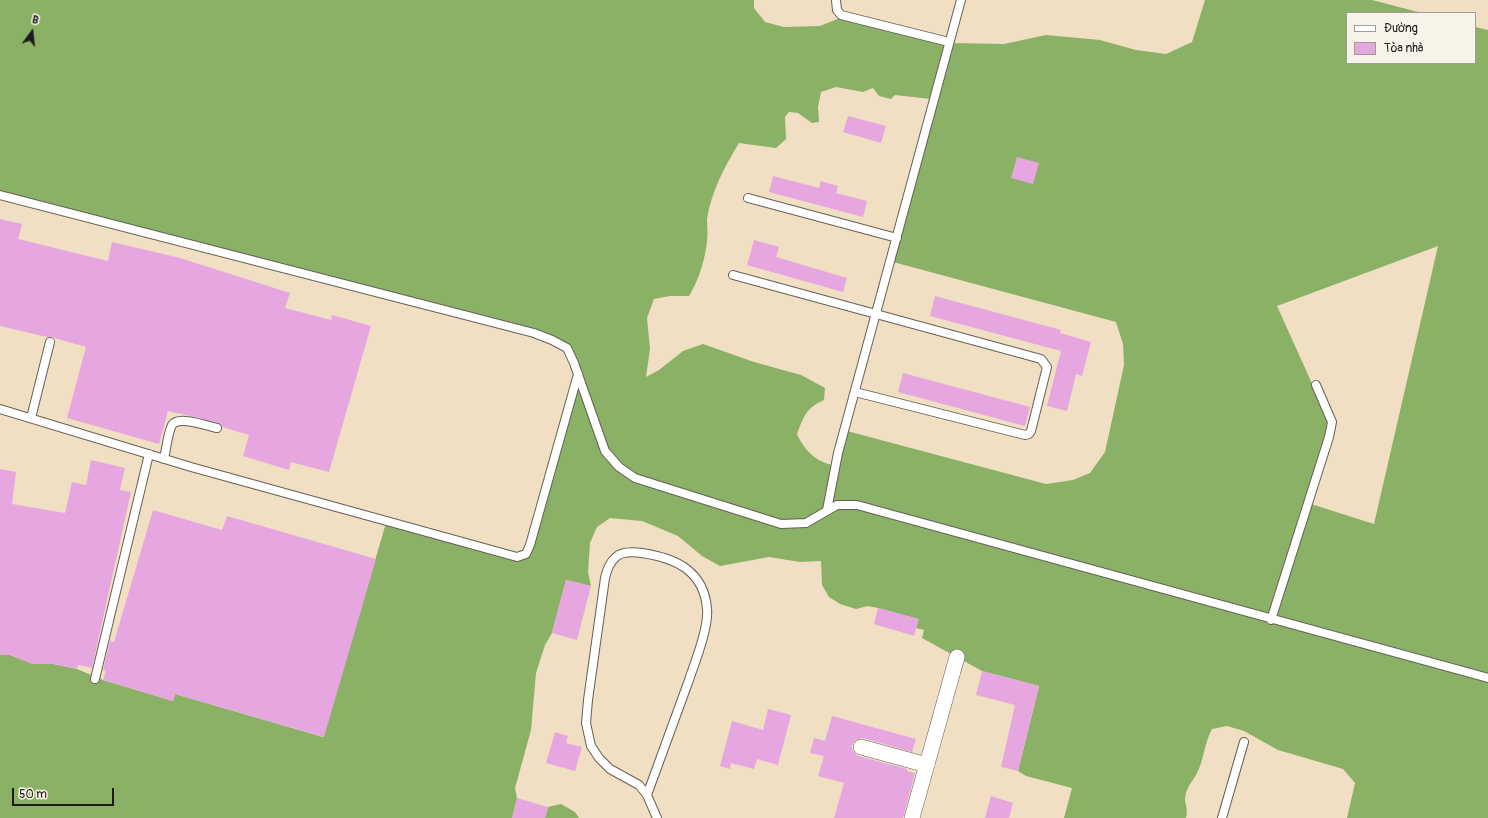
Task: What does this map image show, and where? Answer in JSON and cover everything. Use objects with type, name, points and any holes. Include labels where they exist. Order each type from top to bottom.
[{"type":"street","points":[[912,818],[957,657]]},
{"type":"street","points":[[861,747],[927,765]]},
{"type":"lane","points":[[836,0],[837,10],[842,15],[949,42]]},
{"type":"lane","points":[[827,510],[833,476],[855,392],[961,0]]},
{"type":"lane","points":[[0,195],[534,333],[552,340],[567,348],[578,374],[605,451],[619,467],[635,478],[781,524],[806,523],[836,505],[845,504],[857,506],[1488,678]]},
{"type":"lane","points":[[748,198],[896,238]]},
{"type":"lane","points":[[733,275],[1041,359],[1048,367],[1031,431],[1025,435],[855,392]]},
{"type":"lane","points":[[31,418],[50,342]]},
{"type":"lane","points":[[0,409],[149,454],[517,557],[526,554],[530,545],[578,374]]},
{"type":"lane","points":[[1271,620],[1332,422],[1316,385]]},
{"type":"lane","points":[[164,458],[172,425],[178,421],[185,420],[217,428]]},
{"type":"lane","points":[[95,679],[149,454]]},
{"type":"lane","points":[[647,795],[702,642],[708,610],[704,594],[698,582],[690,571],[679,562],[654,555],[626,552],[617,556],[608,566],[605,578],[591,666],[586,723],[591,746],[599,758],[610,769],[639,786],[647,795],[657,818]]},
{"type":"lane","points":[[1222,818],[1244,742]]},
{"type":"green space","points":[[0,0],[754,0],[754,8],[765,22],[784,27],[820,26],[840,18],[946,44],[931,99],[895,95],[891,99],[879,96],[873,88],[863,92],[836,87],[821,92],[818,107],[819,122],[812,123],[798,113],[789,112],[785,117],[786,139],[776,148],[739,143],[715,189],[707,219],[705,255],[693,290],[689,296],[670,296],[654,299],[647,318],[650,349],[646,377],[659,370],[683,351],[703,344],[754,362],[801,375],[825,388],[824,400],[813,406],[806,413],[797,434],[803,445],[815,458],[832,465],[824,507],[806,520],[782,521],[636,476],[621,465],[608,449],[569,346],[0,192]]},
{"type":"green space","points":[[1205,0],[1372,0],[1418,12],[1346,12],[1346,64],[1476,64],[1476,27],[1488,30],[1488,675],[1275,618],[1311,504],[1374,524],[1438,246],[1277,306],[1329,421],[1269,616],[859,503],[845,501],[831,504],[847,431],[1046,484],[1073,480],[1090,473],[1105,452],[1124,365],[1123,344],[1116,322],[893,262],[952,43],[1004,44],[1046,35],[1100,40],[1136,50],[1166,54],[1192,42]]},
{"type":"green space","points":[[579,384],[617,469],[782,527],[807,526],[837,508],[857,508],[1488,681],[1488,818],[1347,818],[1355,783],[1343,769],[1278,750],[1244,731],[1227,726],[1212,729],[1209,734],[1199,770],[1186,793],[1186,818],[1064,818],[1072,788],[1026,776],[1018,771],[1039,686],[982,671],[922,638],[924,630],[916,628],[918,619],[868,606],[856,609],[840,604],[829,597],[822,585],[821,561],[800,562],[769,557],[720,566],[702,556],[678,536],[642,521],[610,518],[597,527],[590,543],[588,572],[591,586],[566,580],[552,633],[545,645],[536,673],[531,730],[515,788],[517,798],[512,818],[0,818],[0,655],[10,655],[33,664],[53,664],[77,669],[103,680],[173,701],[175,694],[323,737],[386,523],[527,557]]},
{"type":"green space","points":[[561,804],[575,812],[579,818],[545,818],[548,807]]},
{"type":"building","points":[[848,116],[886,126],[881,143],[843,132]]},
{"type":"building","points":[[1017,157],[1039,163],[1033,184],[1011,178]]},
{"type":"building","points":[[773,176],[819,188],[821,181],[838,186],[836,193],[867,201],[863,217],[769,192]]},
{"type":"building","points":[[0,219],[22,224],[18,239],[108,261],[112,242],[180,258],[290,293],[285,308],[331,320],[332,315],[371,326],[329,472],[291,462],[289,470],[243,456],[249,435],[222,427],[218,423],[168,411],[159,444],[67,418],[86,347],[51,337],[0,326]]},
{"type":"building","points":[[754,240],[779,247],[776,257],[847,278],[843,292],[747,265]]},
{"type":"building","points":[[935,296],[1061,330],[1060,333],[1091,342],[1082,376],[1076,374],[1067,411],[1047,406],[1061,351],[930,316]]},
{"type":"building","points":[[903,373],[1030,407],[1025,426],[898,392]]},
{"type":"building","points":[[91,460],[125,468],[120,490],[131,492],[92,668],[78,665],[77,669],[53,664],[33,664],[10,655],[0,655],[0,469],[16,472],[12,504],[65,513],[72,482],[86,485]]},
{"type":"building","points":[[153,510],[222,530],[227,516],[376,559],[324,737],[175,694],[173,701],[103,680],[106,671],[103,670],[110,641],[114,642]]},
{"type":"building","points":[[566,580],[591,586],[577,640],[552,633]]},
{"type":"building","points":[[878,608],[919,619],[914,636],[874,624]]},
{"type":"building","points":[[982,671],[1039,686],[1018,771],[1001,767],[1015,705],[976,695]]},
{"type":"building","points":[[768,709],[791,715],[778,765],[757,759],[754,769],[731,763],[730,769],[720,766],[732,721],[763,730]]},
{"type":"building","points":[[832,716],[916,739],[912,752],[863,738],[855,740],[852,745],[852,750],[858,756],[907,769],[907,771],[915,773],[903,818],[834,818],[844,783],[818,776],[824,756],[810,753],[814,738],[825,741]]},
{"type":"building","points":[[555,732],[568,736],[566,743],[582,747],[575,771],[546,763]]},
{"type":"building","points":[[991,796],[1013,803],[1009,818],[985,818]]},
{"type":"building","points":[[517,798],[548,807],[545,818],[512,818]]}]
